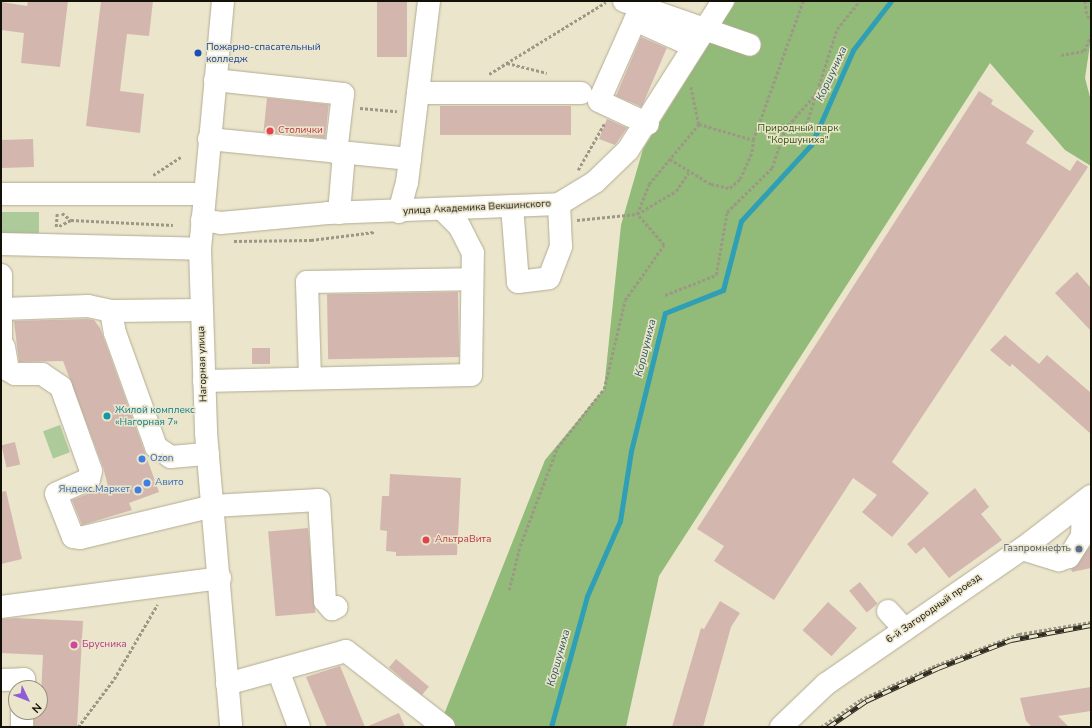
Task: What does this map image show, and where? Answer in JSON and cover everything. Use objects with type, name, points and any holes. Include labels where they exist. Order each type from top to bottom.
[{"type":"street","name":"Нагорная улица","points":[[223,1],[200,249],[208,454],[220,578],[231,727]]},
{"type":"street","points":[[399,212],[410,159],[429,1]]},
{"type":"street","points":[[624,1],[698,37]]},
{"type":"street","name":"улица Академика Векшинского","points":[[202,220],[221,223],[339,213],[399,212],[512,206],[560,212],[613,168],[648,124],[698,37],[723,1]]},
{"type":"street","points":[[648,124],[599,101],[635,20],[698,37],[750,44]]},
{"type":"street","points":[[215,80],[343,94],[339,213]]},
{"type":"street","points":[[417,103],[581,93]]},
{"type":"street","points":[[209,139],[410,159]]},
{"type":"street","points":[[1,194],[204,194]]},
{"type":"street","points":[[512,206],[518,282],[549,278],[561,246],[560,212]]},
{"type":"street","points":[[204,381],[471,375],[470,280],[473,253],[459,226],[443,210]]},
{"type":"street","points":[[1,244],[56,236],[200,249]]},
{"type":"street","points":[[1,274],[2,347],[8,370],[48,376],[58,383],[64,394],[92,473],[89,479],[56,494],[73,537],[80,538],[213,506],[319,500],[325,601],[332,609],[337,607]]},
{"type":"street","points":[[310,378],[307,282],[470,280]]},
{"type":"street","points":[[2,310],[88,306],[111,311],[202,310]]},
{"type":"street","points":[[111,311],[115,333],[156,447],[171,457],[208,454]]},
{"type":"street","points":[[1022,549],[1059,560],[1069,557],[1082,536],[1087,499]]},
{"type":"street","name":"6-й Загородный проезд","points":[[781,727],[826,684],[1022,549],[1087,499]]},
{"type":"street","points":[[1,607],[220,578]]},
{"type":"street","points":[[888,611],[905,630]]},
{"type":"street","points":[[227,684],[346,651],[444,727]]},
{"type":"street","points":[[278,670],[299,727]]},
{"type":"street","points":[[1,680],[24,680]]},
{"type":"path","points":[[487,76],[608,1]]},
{"type":"path","points":[[670,159],[688,173],[730,188],[740,179],[752,152],[753,140],[804,1]]},
{"type":"path","points":[[805,129],[837,29],[860,1]]},
{"type":"path","points":[[1085,1],[1087,16],[1091,18]]},
{"type":"path","points":[[1061,55],[1084,50],[1091,35]]},
{"type":"path","points":[[507,63],[549,74]]},
{"type":"path","points":[[665,295],[716,275],[727,212],[772,168],[785,129],[817,92]]},
{"type":"path","points":[[342,107],[417,103]]},
{"type":"path","points":[[574,177],[607,118]]},
{"type":"path","points":[[637,214],[649,184],[699,124],[753,140]]},
{"type":"path","points":[[560,212],[637,214],[676,192],[688,173]]},
{"type":"path","points":[[49,209],[57,209],[71,220],[173,225]]},
{"type":"path","points":[[56,236],[57,209]]},
{"type":"path","points":[[509,590],[520,546],[557,448],[604,389],[625,300],[664,245],[637,214]]},
{"type":"path","points":[[56,236],[71,220]]},
{"type":"path","points":[[231,239],[237,242],[311,240],[380,231]]},
{"type":"path","points":[[78,727],[114,679],[167,585]]},
{"type":"path","points":[[821,727],[860,700],[932,667],[1019,634],[1091,622]]},
{"type":"green space","name":"Природный парк \"Коршуниха\"","points":[[736,1],[1091,1],[1091,38],[1085,78],[1091,101],[1091,166],[1065,150],[990,63],[659,576],[626,727],[439,727],[545,460],[604,389],[621,225],[643,149]]},
{"type":"green space","points":[[1,212],[39,212],[39,233],[1,233]]},
{"type":"green space","points":[[60,425],[70,452],[53,458],[43,431]]},
{"type":"building","points":[[28,1],[68,1],[60,67],[21,63],[24,33],[1,30],[1,2],[27,6]]},
{"type":"building","points":[[101,1],[153,1],[149,36],[127,34],[120,91],[144,94],[140,133],[86,126]]},
{"type":"building","points":[[377,1],[407,1],[407,57],[377,57]]},
{"type":"building","points":[[641,37],[667,48],[642,107],[616,96]]},
{"type":"building","points":[[979,91],[993,100],[991,104],[1034,131],[1026,143],[1070,171],[1077,160],[1088,167],[892,462],[929,493],[892,537],[862,512],[877,495],[853,478],[774,600],[714,561],[724,546],[697,529]]},
{"type":"building","points":[[267,98],[329,104],[325,138],[263,132]]},
{"type":"building","points":[[440,106],[571,106],[571,135],[440,135]]},
{"type":"building","points":[[607,119],[627,128],[615,145],[599,139]]},
{"type":"building","points":[[33,139],[34,167],[2,168],[1,140]]},
{"type":"building","points":[[1077,272],[1091,288],[1091,331],[1055,293]]},
{"type":"building","points":[[458,292],[459,357],[328,359],[327,294]]},
{"type":"building","name":"Жилой комплекс «Нагорная 7»","points":[[94,320],[100,328],[159,492],[129,503],[132,510],[82,525],[72,500],[108,486],[103,467],[63,361],[19,362],[14,321]]},
{"type":"building","points":[[1005,335],[1039,364],[1047,355],[1091,393],[1091,434],[1012,364],[1010,367],[990,350]]},
{"type":"building","points":[[252,348],[270,348],[270,364],[252,364]]},
{"type":"building","points":[[15,442],[20,464],[7,468],[1,445]]},
{"type":"building","points":[[390,474],[461,478],[457,555],[396,556],[396,552],[386,551],[387,531],[380,530],[382,496],[389,496]]},
{"type":"building","points":[[975,488],[989,507],[981,514],[1002,540],[949,578],[924,547],[916,554],[907,544]]},
{"type":"building","points":[[6,491],[22,559],[1,564],[1,492]]},
{"type":"building","points":[[308,528],[315,613],[276,616],[268,531]]},
{"type":"building","points":[[1091,545],[1091,568],[1072,572],[1071,569]]},
{"type":"building","points":[[860,582],[878,604],[867,613],[849,591]]},
{"type":"building","points":[[720,601],[740,613],[731,627],[703,727],[672,727],[701,628],[704,629]]},
{"type":"building","points":[[828,602],[857,628],[832,656],[803,630]]},
{"type":"building","points":[[16,618],[83,621],[77,727],[34,727],[34,720],[48,720],[48,680],[42,680],[43,655],[1,653],[1,619]]},
{"type":"building","points":[[396,659],[429,687],[422,695],[389,667]]},
{"type":"building","points":[[340,666],[365,727],[327,727],[306,677]]},
{"type":"building","points":[[1091,687],[1091,711],[1058,716],[1069,727],[1032,727],[1026,721],[1020,698]]},
{"type":"building","points":[[399,713],[405,727],[366,727]]},
{"type":"waterway","name":"Коршуниха","points":[[551,727],[587,596],[620,521],[631,451],[665,313],[723,290],[741,221],[811,145],[853,50],[891,1]]},
{"type":"railway","points":[[828,727],[866,701],[938,668],[1011,640],[1091,625]]},
{"type":"place","name":"Пожарно-спасательный колледж","points":[[198,53]]},
{"type":"place","name":"Столички","points":[[270,131]]},
{"type":"place","name":"Жилой комплекс «Нагорная 7»","points":[[107,416]]},
{"type":"place","name":"Ozon","points":[[142,459]]},
{"type":"place","name":"Авито","points":[[147,483]]},
{"type":"place","name":"Яндекс.Маркет","points":[[138,490]]},
{"type":"place","name":"АльтраВита","points":[[426,540]]},
{"type":"place","name":"Газпромнефть","points":[[1079,549]]},
{"type":"place","name":"Брусника","points":[[74,645]]}]
